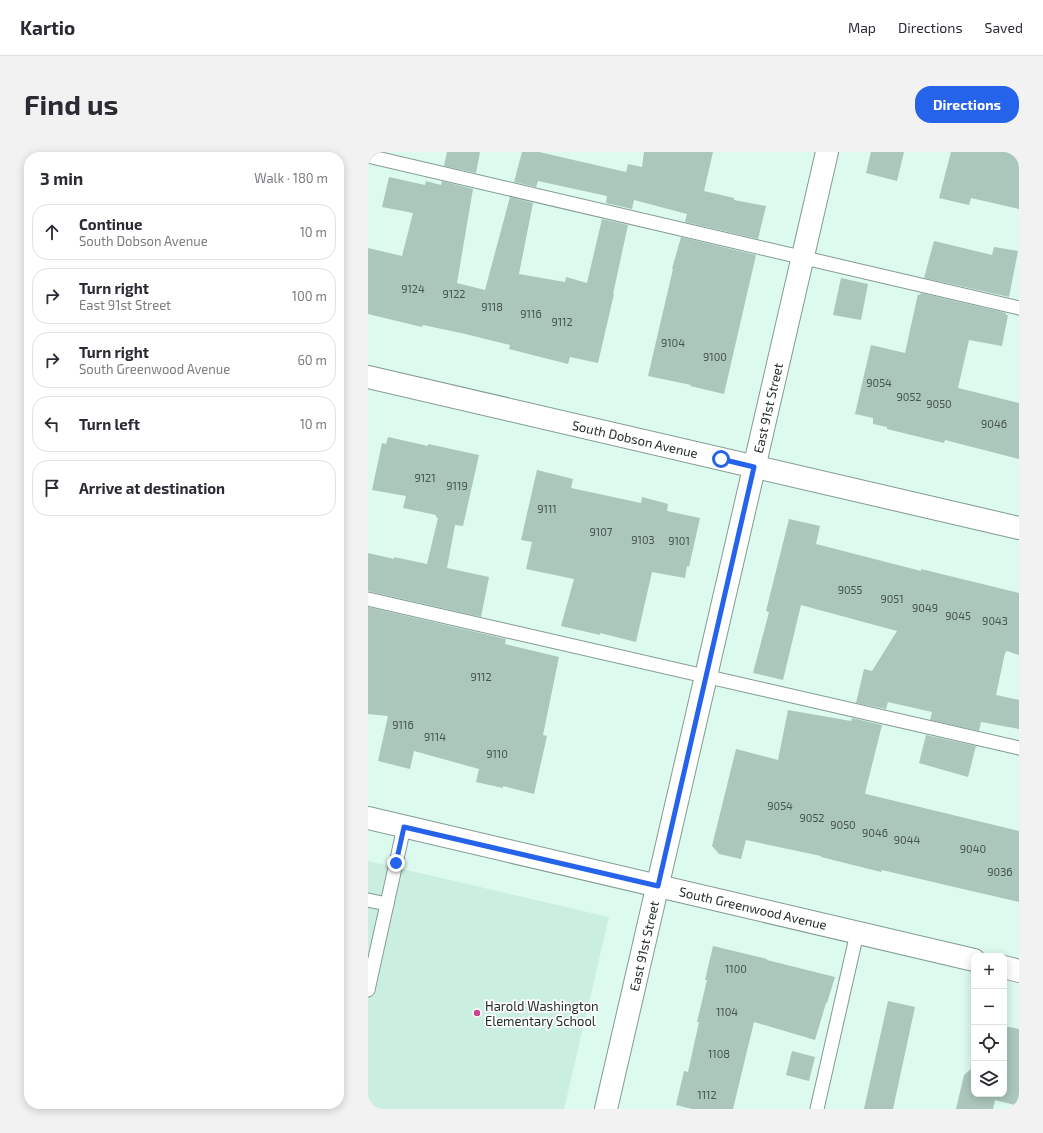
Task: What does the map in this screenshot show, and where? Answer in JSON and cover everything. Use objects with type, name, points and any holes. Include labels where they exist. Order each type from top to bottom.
[{"type":"street","name":"East 91st Street","points":[[606,1109],[827,152]]},
{"type":"street","name":"South Dobson Avenue","points":[[368,377],[1019,528]]},
{"type":"street","name":"South Greenwood Avenue","points":[[368,818],[971,959]]},
{"type":"street","points":[[1007,968],[1019,971]]},
{"type":"lane","points":[[368,156],[1019,308]]},
{"type":"lane","points":[[368,599],[1019,748]]},
{"type":"lane","points":[[368,990],[404,827]]},
{"type":"lane","points":[[368,900],[387,904]]},
{"type":"lane","points":[[817,1109],[857,933]]},
{"type":"shaded area","name":"Harold Washington Elementary School","points":[[368,861],[609,917],[564,1109],[368,1109]]},
{"type":"building","points":[[447,152],[480,152],[476,173],[444,166]]},
{"type":"building","points":[[522,152],[539,152],[626,172],[628,164],[642,167],[644,152],[713,152],[704,191],[734,198],[734,200],[766,206],[758,239],[685,222],[687,214],[634,200],[632,209],[606,203],[607,196],[538,181],[536,187],[514,182]]},
{"type":"building","points":[[871,152],[904,152],[897,181],[866,173]]},
{"type":"building","points":[[951,152],[1019,152],[1019,209],[971,198],[969,205],[939,198]]},
{"type":"building","points":[[389,177],[425,185],[426,181],[441,185],[442,181],[473,189],[457,283],[485,290],[510,197],[533,203],[519,274],[565,282],[566,277],[587,283],[602,219],[628,225],[598,363],[570,357],[568,364],[509,349],[510,345],[461,333],[423,325],[422,327],[368,314],[368,248],[402,256],[413,213],[382,207]]},
{"type":"building","points":[[681,237],[756,255],[724,394],[648,376],[672,269]]},
{"type":"building","points":[[934,241],[992,255],[994,247],[1018,251],[1009,297],[924,278]]},
{"type":"building","points":[[841,278],[868,284],[861,320],[833,315]]},
{"type":"building","points":[[921,293],[1006,313],[1006,315],[1008,315],[1002,346],[969,340],[958,388],[1019,403],[1019,459],[945,440],[944,443],[887,429],[887,427],[873,424],[873,418],[855,414],[871,345],[905,353],[918,294],[920,295]]},
{"type":"building","points":[[388,437],[479,455],[463,526],[455,525],[447,568],[489,577],[481,617],[368,591],[368,553],[427,564],[438,518],[436,515],[403,508],[406,496],[372,490],[382,443],[386,444]]},
{"type":"building","points":[[537,470],[573,479],[571,488],[641,503],[642,497],[668,504],[667,511],[700,518],[689,567],[687,566],[685,578],[652,572],[636,642],[600,633],[600,635],[561,626],[574,579],[526,569],[532,542],[521,540]]},
{"type":"building","points":[[789,519],[820,526],[816,544],[921,571],[921,569],[1019,593],[1019,655],[1007,651],[1005,653],[996,695],[1019,700],[1019,729],[981,722],[979,731],[930,720],[932,712],[888,702],[886,709],[856,703],[864,669],[872,671],[897,631],[801,605],[783,680],[753,673],[769,612],[766,611]]},
{"type":"building","points":[[368,607],[506,639],[505,644],[559,657],[543,735],[547,736],[534,794],[503,786],[503,788],[476,782],[479,769],[414,751],[410,769],[378,761],[388,716],[368,714]]},
{"type":"building","points":[[788,710],[851,721],[852,718],[882,725],[865,793],[866,794],[1019,831],[1019,902],[882,870],[881,872],[821,856],[746,840],[741,859],[719,854],[712,846],[736,749],[778,760]]},
{"type":"building","points":[[926,735],[976,746],[968,777],[919,763]]},
{"type":"building","points":[[713,946],[835,977],[815,1040],[754,1022],[733,1109],[692,1109],[676,1105],[684,1071],[688,1072],[699,1022],[697,1022],[707,980],[705,980]]},
{"type":"building","points":[[888,1001],[915,1007],[893,1109],[864,1109]]},
{"type":"building","points":[[1007,1027],[1019,1029],[1019,1106],[995,1100],[993,1109],[956,1109],[964,1075],[971,1069],[971,1097],[1007,1097]]},
{"type":"building","points":[[792,1051],[815,1057],[809,1081],[786,1075]]},
{"type":"place","name":"Harold Washington Elementary School","points":[[477,1013]]},
{"type":"route","points":[[396,863],[404,827],[658,886],[754,467],[721,459]]}]
